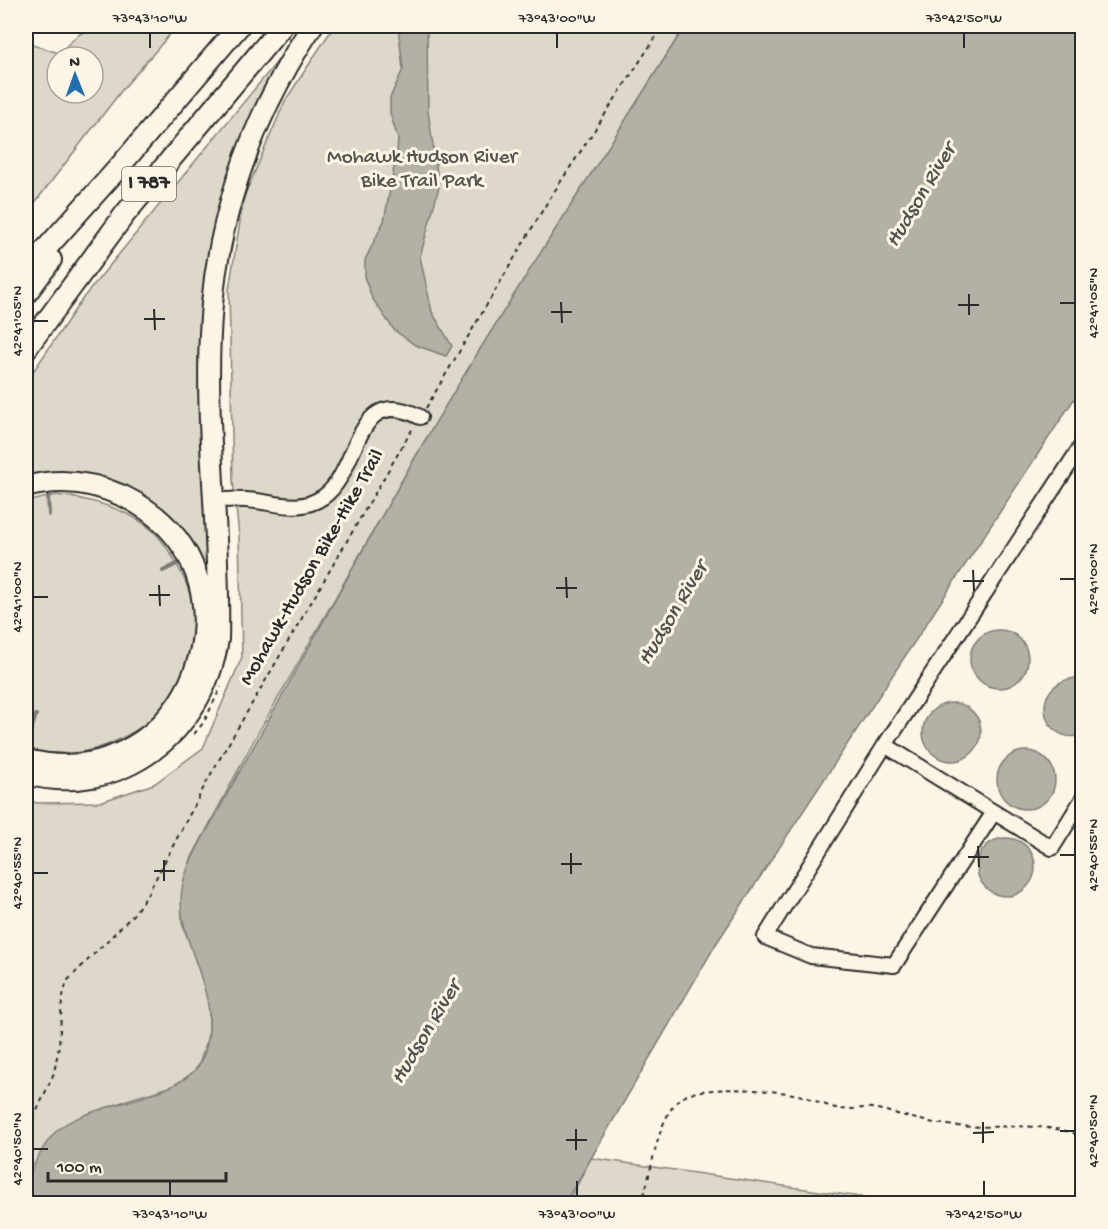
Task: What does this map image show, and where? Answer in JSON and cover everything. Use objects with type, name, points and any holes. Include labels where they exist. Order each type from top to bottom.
[{"type":"highway","name":"I 787","points":[[26,294],[120,166],[239,26]]},
{"type":"highway","name":"I 787","points":[[26,349],[138,197],[282,26]]},
{"type":"highway","points":[[26,774],[71,779],[103,774],[124,767],[157,748],[172,735],[192,711],[210,675],[218,639],[211,331],[223,233],[235,185],[260,119],[282,75],[312,26]]},
{"type":"highway","points":[[26,271],[120,166]]},
{"type":"highway","points":[[26,488],[66,482],[96,486],[126,498],[152,514],[173,535],[191,565],[201,596],[204,629],[199,663],[188,689],[169,717],[142,741],[119,753],[90,762],[61,765],[26,760]]},
{"type":"street","points":[[214,500],[255,501],[289,507],[309,504],[322,498],[332,489],[364,429],[376,414],[383,409],[396,408],[420,417]]},
{"type":"street","points":[[994,812],[894,965],[811,956],[765,937],[885,745],[1083,445]]},
{"type":"street","points":[[885,745],[1052,848],[1083,800]]},
{"type":"path","name":"Mohawk-Hudson Bike-Hike Trail","points":[[26,1135],[54,1073],[59,1046],[62,1000],[67,981],[132,916],[146,897],[218,762],[536,221],[663,26]]},
{"type":"path","points":[[641,1203],[659,1137],[673,1108],[684,1096],[711,1089],[794,1094],[839,1109],[872,1108],[915,1121],[951,1126],[1041,1126],[1063,1128],[1083,1136]]},
{"type":"green space","points":[[120,26],[177,26],[122,90],[26,214],[26,43],[45,49],[45,105],[105,105],[105,45],[67,45],[78,35],[91,28],[100,32]]},
{"type":"green space","name":"Mohawk Hudson River Bike Trail Park","points":[[334,26],[685,26],[424,442],[253,742],[191,859],[183,885],[182,923],[206,987],[209,1009],[209,1032],[199,1065],[193,1073],[173,1086],[130,1099],[67,1123],[26,1181],[26,799],[37,803],[100,802],[154,784],[203,748],[242,657],[239,535],[233,481],[229,289],[244,197],[285,101]]},
{"type":"green space","points":[[298,36],[250,122],[218,206],[210,245],[199,344],[208,580],[187,540],[171,520],[127,490],[26,481],[26,382],[83,298]]},
{"type":"green space","points":[[56,495],[109,506],[146,525],[161,540],[177,564],[189,590],[193,611],[189,654],[185,669],[166,706],[150,721],[118,740],[96,749],[61,754],[26,748],[26,502]]},
{"type":"green space","points":[[591,1158],[902,1203],[568,1203]]},
{"type":"water","points":[[398,26],[426,26],[427,28],[428,111],[439,187],[420,257],[432,312],[452,346],[446,356],[415,345],[394,330],[372,298],[365,279],[365,260],[384,221],[397,152],[398,139],[390,113],[390,98],[403,69]]},
{"type":"water","name":"Hudson River","points":[[685,26],[1082,26],[1082,387],[716,944],[565,1203],[26,1203],[28,1179],[32,1169],[48,1141],[60,1128],[95,1111],[160,1091],[179,1082],[194,1071],[203,1057],[209,1031],[208,1007],[183,920],[181,899],[185,876],[191,860],[423,444],[519,286]]},
{"type":"water","points":[[993,630],[1005,630],[1020,638],[1028,653],[1028,665],[1020,680],[1005,688],[993,688],[978,680],[970,665],[970,653],[978,638]]},
{"type":"water","points":[[1075,678],[1082,679],[1082,735],[1068,736],[1057,732],[1050,724],[1046,713],[1046,702],[1050,691],[1060,683]]},
{"type":"water","points":[[946,703],[958,703],[973,711],[981,726],[981,738],[973,753],[958,761],[946,761],[931,753],[923,738],[923,726],[931,711]]},
{"type":"water","points":[[1020,751],[1032,751],[1047,759],[1055,774],[1055,786],[1047,801],[1032,809],[1020,809],[1005,801],[997,786],[997,774],[1005,759]]},
{"type":"water","points":[[1000,838],[1012,838],[1027,846],[1035,861],[1035,873],[1027,888],[1012,896],[1000,896],[985,888],[977,873],[977,861],[985,846]]},
{"type":"waterway","points":[[48,494],[49,515]]},
{"type":"waterway","points":[[163,571],[179,563]]},
{"type":"waterway","points":[[26,744],[36,715]]}]
